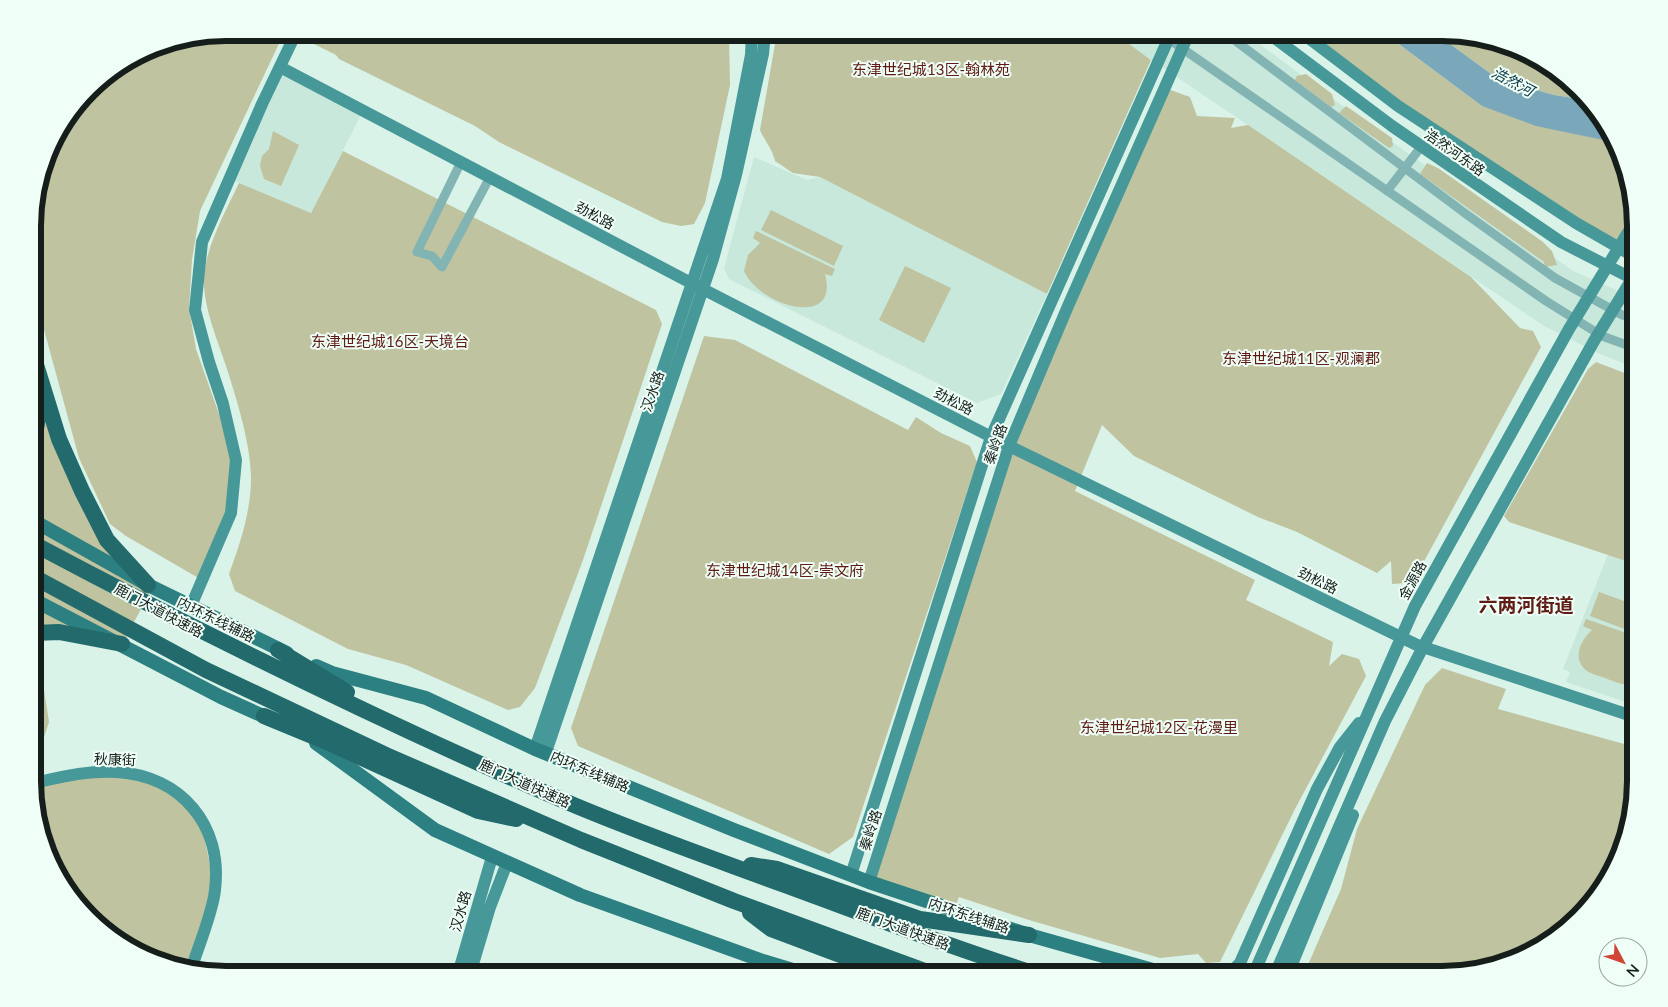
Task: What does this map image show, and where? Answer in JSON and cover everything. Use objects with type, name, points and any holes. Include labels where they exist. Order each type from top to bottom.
[{"type":"highway","points":[[41,381],[59,439],[82,491],[107,540],[148,585]]},
{"type":"highway","name":"鹿门大道快速路","points":[[41,548],[137,600],[258,661],[562,800],[715,860],[1011,966]]},
{"type":"highway","points":[[41,581],[206,670],[386,755],[546,825],[734,902],[911,966]]},
{"type":"highway","points":[[41,633],[59,632],[122,644]]},
{"type":"highway","points":[[278,650],[353,696],[421,726],[472,759]]},
{"type":"highway","points":[[264,716],[327,742],[478,811],[546,825]]},
{"type":"highway","points":[[715,860],[777,869],[920,919],[1029,935]]},
{"type":"highway","points":[[734,902],[771,928],[870,966]]},
{"type":"main road","name":"内环东线辅路","points":[[41,525],[148,585],[278,650],[332,674],[426,698],[540,750],[734,830],[869,882],[1029,935],[1139,966]]},
{"type":"main road","points":[[41,604],[221,697],[264,716],[320,745],[435,830],[507,864],[580,895],[780,966]]},
{"type":"street","points":[[190,606],[231,513],[236,460],[223,404],[195,310],[202,242],[292,41]]},
{"type":"street","name":"汉水路","points":[[698,286],[727,179],[751,56],[752,41]]},
{"type":"street","name":"汉水路","points":[[540,750],[736,175],[763,54],[764,41]]},
{"type":"street","name":"秦岭路","points":[[851,875],[991,437],[1163,41]]},
{"type":"street","points":[[1174,41],[1387,191],[1575,319],[1598,334],[1627,345]]},
{"type":"street","name":"秦岭路","points":[[869,882],[1010,446],[1185,41]]},
{"type":"street","points":[[1237,41],[1404,168],[1555,278],[1627,316]]},
{"type":"street","name":"浩然河东路","points":[[1280,41],[1421,147],[1561,242],[1627,274]]},
{"type":"street","name":"浩然河东路","points":[[1314,41],[1398,106],[1510,181],[1627,253]]},
{"type":"street","name":"劲松路","points":[[280,67],[991,437],[1401,637],[1423,647],[1627,714]]},
{"type":"street","points":[[1387,191],[1421,147]]},
{"type":"street","points":[[462,162],[417,252],[432,256],[442,267],[490,176]]},
{"type":"street","name":"金源路","points":[[1247,966],[1317,789],[1340,746],[1369,711],[1415,606],[1575,319],[1627,233]]},
{"type":"street","points":[[1278,966],[1385,721],[1423,647],[1598,334],[1627,288]]},
{"type":"street","points":[[1291,966],[1381,748],[1385,721]]},
{"type":"street","name":"秋康街","points":[[41,781],[82,772],[116,771],[143,775],[172,787],[200,816],[214,848],[215,890],[193,963]]},
{"type":"street","name":"汉水路","points":[[460,966],[492,857]]},
{"type":"street","name":"汉水路","points":[[472,966],[490,907],[507,864]]},
{"type":"shaded area","points":[[280,41],[200,211],[192,260],[189,308],[196,349],[225,431],[231,460],[227,509],[202,580],[126,536],[110,524],[79,458],[41,319],[41,226],[43,202],[51,167],[60,144],[72,123],[95,95],[123,72],[144,60],[167,51],[202,43]]},
{"type":"shaded area","points":[[729,41],[730,85],[705,203],[694,224],[681,226],[662,222],[499,142],[475,126],[339,59],[336,55],[310,42]]},
{"type":"shaded area","points":[[775,41],[1125,41],[1151,60],[1047,294],[820,177],[793,173],[775,161],[760,130]]},
{"type":"shaded area","points":[[1125,41],[1256,41],[1363,121],[1573,271],[1627,295],[1627,365],[1600,354],[1544,326]]},
{"type":"shaded area","points":[[1314,41],[1395,41],[1482,106],[1606,140],[1613,155],[1623,190],[1627,233],[1617,248],[1576,223]]},
{"type":"shaded area","points":[[1446,41],[1478,45],[1513,55],[1545,72],[1576,98],[1554,95],[1498,79]]},
{"type":"shaded area","points":[[280,67],[363,111],[311,213],[230,179]]},
{"type":"shaded area","points":[[1306,74],[1332,94],[1335,105],[1331,107],[1295,80],[1297,76]]},
{"type":"shaded area","points":[[1165,88],[1190,97],[1197,116],[1235,118],[1231,128],[1248,125],[1471,277],[1520,328],[1533,331],[1541,347],[1422,565],[1408,583],[1392,584],[1391,561],[1377,573],[1297,532],[1258,517],[1134,456],[1102,425],[1075,491],[1255,580],[1246,600],[1333,642],[1329,666],[1342,654],[1359,659],[1366,676],[1295,809],[1220,962],[1206,963],[1198,954],[1160,958],[1029,920],[959,897],[954,910],[869,882],[1009,446]]},
{"type":"shaded area","points":[[1346,106],[1392,138],[1393,146],[1389,148],[1339,113]]},
{"type":"shaded area","points":[[273,131],[299,145],[281,186],[264,179],[260,166],[262,156],[269,149]]},
{"type":"shaded area","points":[[343,151],[656,310],[662,324],[583,560],[535,688],[520,707],[508,710],[406,665],[348,649],[235,591],[229,574],[247,515],[251,478],[246,436],[207,306],[204,274],[207,260],[221,220],[239,183],[311,213]]},
{"type":"shaded area","points":[[754,157],[807,180],[820,177],[1047,294],[1001,394],[977,403],[729,279],[724,268]]},
{"type":"shaded area","points":[[1427,163],[1438,168],[1543,242],[1552,251],[1557,265],[1545,267],[1544,262],[1420,174]]},
{"type":"shaded area","points":[[771,210],[843,246],[834,266],[761,230]]},
{"type":"shaded area","points":[[756,231],[835,269],[832,276],[825,274],[826,291],[821,302],[810,307],[796,307],[766,294],[753,284],[744,271],[748,255],[760,243],[753,238]]},
{"type":"shaded area","points":[[905,266],[951,288],[924,343],[879,320]]},
{"type":"shaded area","points":[[704,336],[735,340],[908,430],[916,417],[941,433],[970,446],[977,462],[853,837],[829,854],[578,746],[571,728]]},
{"type":"shaded area","points":[[1596,362],[1627,374],[1627,561],[1509,522],[1504,516],[1588,369]]},
{"type":"shaded area","points":[[41,399],[71,480],[150,592],[124,641],[41,629]]},
{"type":"shaded area","points":[[1608,554],[1627,561],[1627,702],[1566,682],[1570,672],[1563,669]]},
{"type":"shaded area","points":[[1599,592],[1627,602],[1627,630],[1590,616]]},
{"type":"shaded area","points":[[1586,619],[1627,633],[1627,684],[1591,673],[1582,666],[1579,661],[1579,650],[1584,639],[1592,630],[1583,626]]},
{"type":"shaded area","points":[[1442,668],[1506,689],[1498,709],[1627,745],[1625,805],[1613,852],[1596,884],[1573,912],[1545,935],[1513,952],[1478,962],[1442,966],[1307,966],[1341,889],[1357,829],[1425,685]]},
{"type":"shaded area","points":[[41,670],[49,722],[41,747]]},
{"type":"shaded area","points":[[82,773],[143,775],[200,816],[215,890],[193,963],[167,956],[144,947],[123,935],[87,903],[72,884],[55,852],[45,817],[41,782]]},
{"type":"water","points":[[1395,41],[1446,41],[1498,79],[1554,95],[1576,98],[1596,123],[1606,141],[1536,126],[1482,106]]},
{"type":"district","name":"东津世纪城13区-翰林苑","points":[[931,69]]},
{"type":"district","name":"东津世纪城16区-天境台","points":[[390,341]]},
{"type":"district","name":"东津世纪城11区-观澜郡","points":[[1301,358]]},
{"type":"district","name":"东津世纪城14区-崇文府","points":[[785,570]]},
{"type":"district","name":"六两河街道","points":[[1526,604]]},
{"type":"district","name":"东津世纪城12区-花漫里","points":[[1159,727]]},
{"type":"water label","name":"浩然河","points":[[1513,81]]}]
